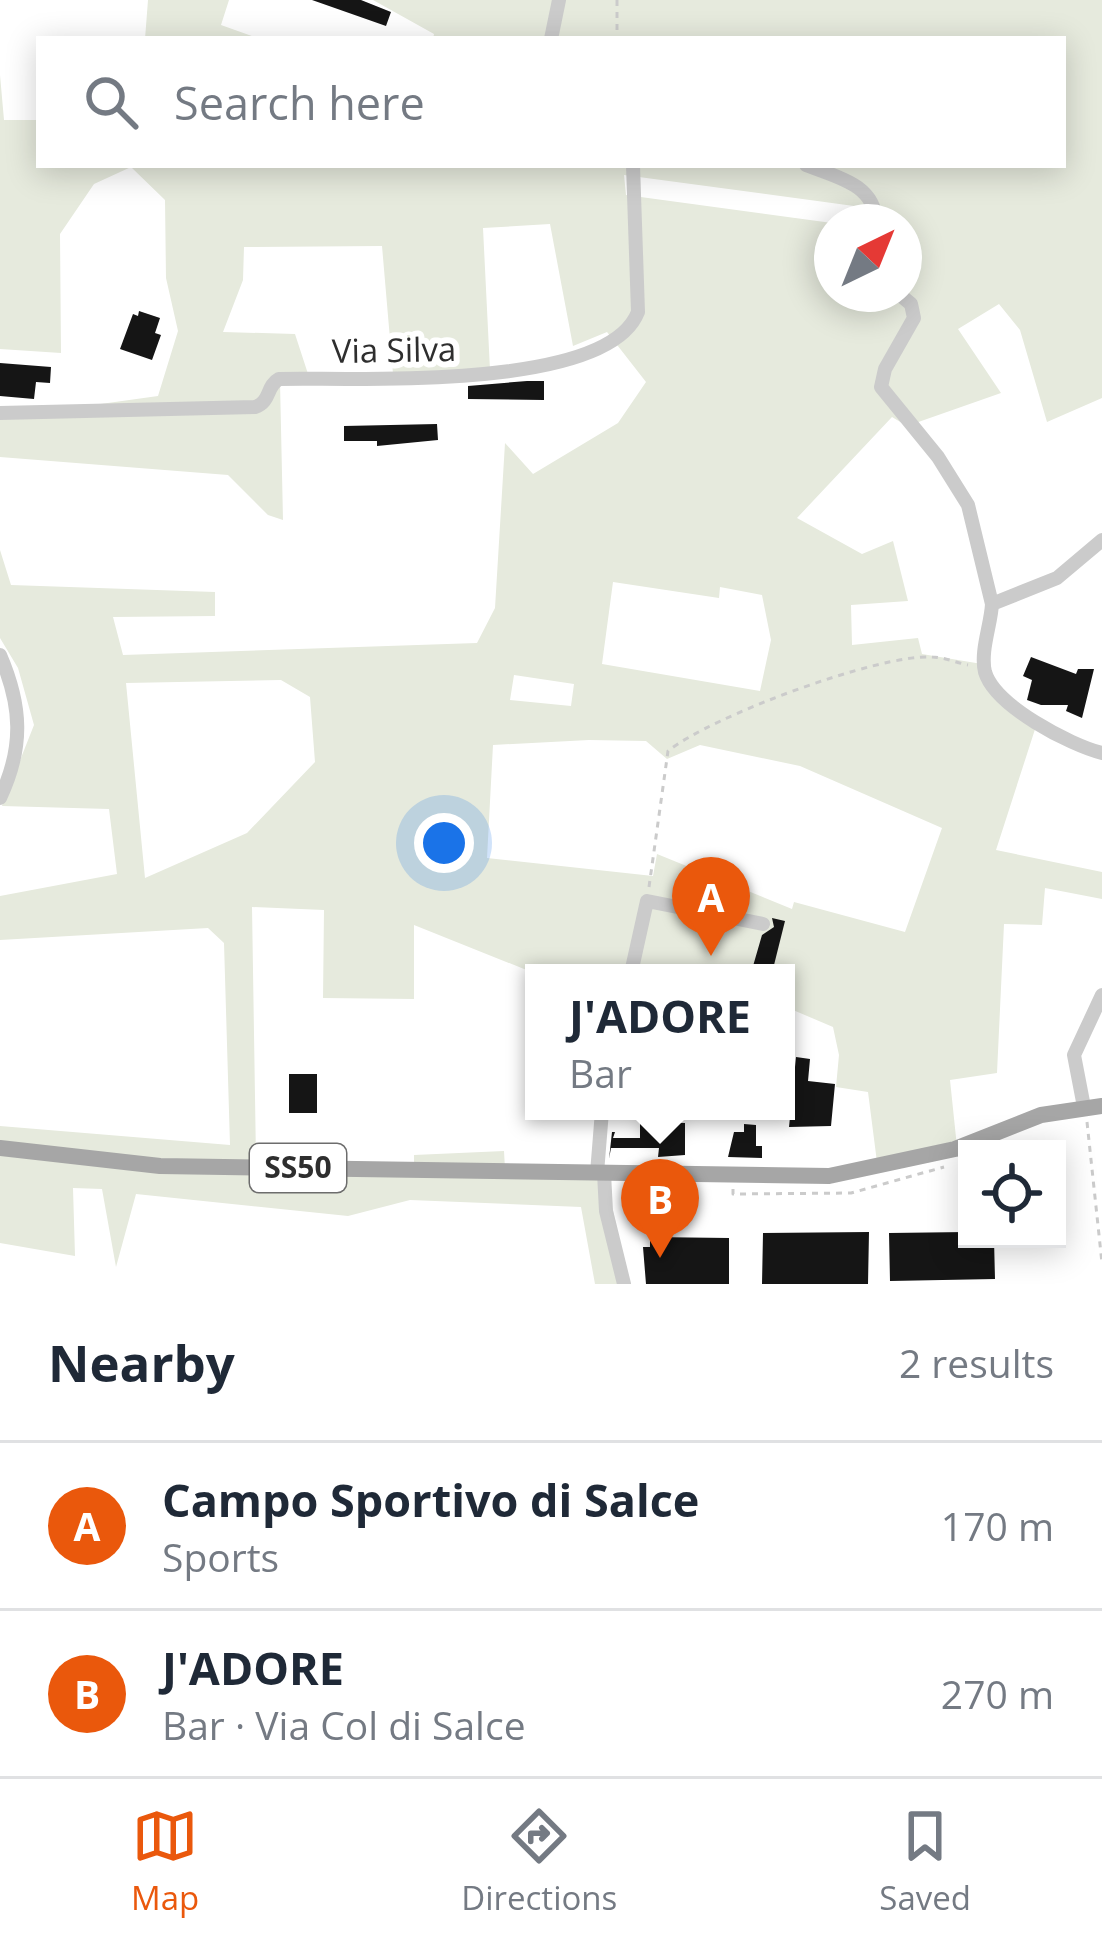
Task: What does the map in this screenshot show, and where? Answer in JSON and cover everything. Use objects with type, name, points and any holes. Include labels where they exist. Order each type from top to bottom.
[{"type":"main road","name":"SS50","points":[[0,1148],[160,1166],[844,1174],[955,1149],[1041,1115],[1091,1111]]},
{"type":"street","points":[[552,36],[559,0]]},
{"type":"street","name":"Via Silva","points":[[0,413],[255,406],[267,400],[273,383],[279,380],[494,374],[571,360],[625,331],[638,311],[633,168]]},
{"type":"street","points":[[813,168],[862,189],[873,204]]},
{"type":"street","points":[[913,312],[880,387],[938,457],[968,505],[992,604],[984,665],[994,688],[1017,709],[1071,742],[1102,754]]},
{"type":"street","points":[[992,604],[1057,578],[1102,540]]},
{"type":"street","points":[[0,655],[14,692],[20,736],[0,798]]},
{"type":"street","points":[[633,964],[646,901],[763,924]]},
{"type":"street","points":[[1091,1111],[1074,1055],[1102,994]]},
{"type":"street","points":[[602,1120],[601,1173],[623,1284]]},
{"type":"path","points":[[617,0],[617,36]]},
{"type":"path","points":[[646,901],[668,751],[687,736],[767,701],[855,671],[930,656],[984,665]]},
{"type":"path","points":[[1091,1111],[1102,1263]]},
{"type":"shaded area","points":[[148,0],[229,0],[221,25],[252,36],[145,36]]},
{"type":"shaded area","points":[[373,0],[1102,0],[1102,398],[1047,422],[1020,330],[999,304],[958,329],[1001,393],[907,426],[892,417],[797,518],[862,554],[893,541],[908,601],[851,605],[852,645],[918,638],[922,654],[982,664],[985,678],[1038,720],[996,850],[1102,872],[1102,899],[1045,888],[1042,925],[1004,924],[997,1073],[950,1080],[957,1147],[878,1170],[868,1092],[836,1087],[839,1055],[833,1027],[795,1011],[795,964],[525,964],[525,969],[414,925],[414,999],[323,998],[324,910],[252,907],[256,1160],[414,1166],[414,1155],[504,1151],[505,1169],[606,1176],[627,1284],[595,1284],[581,1207],[410,1200],[348,1216],[136,1194],[116,1267],[102,1189],[73,1188],[75,1256],[0,1243],[0,1126],[230,1145],[224,943],[208,928],[0,940],[0,896],[117,874],[109,809],[2,806],[34,725],[18,668],[0,638],[0,550],[11,585],[215,592],[215,616],[113,617],[123,655],[477,643],[495,608],[505,443],[533,474],[618,423],[646,382],[607,332],[573,346],[550,224],[483,228],[490,370],[393,374],[382,246],[244,247],[243,280],[223,332],[295,334],[309,377],[280,382],[283,520],[268,515],[228,475],[0,457],[0,418],[158,396],[178,331],[166,278],[165,200],[132,168],[1066,168],[1066,36],[434,36]],"holes":[[[613,582],[719,598],[720,587],[762,595],[771,640],[760,691],[602,664]],[[514,675],[574,684],[571,706],[510,700]],[[281,680],[310,697],[315,762],[247,833],[145,878],[126,683]],[[646,741],[667,759],[700,745],[800,766],[942,828],[905,932],[794,902],[792,909],[657,854],[653,876],[487,858],[493,745]]]},
{"type":"shaded area","points":[[0,75],[4,120],[36,120],[36,168],[129,168],[94,184],[60,234],[61,353],[0,349]]},
{"type":"building","points":[[312,0],[361,0],[391,12],[386,26]]},
{"type":"building","points":[[139,311],[160,318],[155,333],[161,335],[152,360],[120,349],[133,314],[138,316]]},
{"type":"building","points":[[0,363],[51,367],[50,383],[36,382],[34,399],[0,396]]},
{"type":"building","points":[[544,381],[544,400],[468,399],[468,386]]},
{"type":"building","points":[[437,424],[438,440],[377,446],[377,441],[344,441],[344,426]]},
{"type":"building","points":[[1031,657],[1076,674],[1078,669],[1094,669],[1082,718],[1066,711],[1068,705],[1027,700],[1032,680],[1023,676]]},
{"type":"building","points":[[772,918],[785,921],[774,964],[754,964],[762,935],[774,927]]},
{"type":"building","points":[[796,1057],[810,1059],[808,1081],[835,1084],[831,1126],[789,1127],[790,1120],[795,1120]]},
{"type":"building","points":[[289,1074],[317,1074],[317,1113],[289,1113]]},
{"type":"building","points":[[640,1120],[685,1123],[685,1155],[658,1157],[659,1148],[611,1148],[609,1159],[612,1132],[613,1138],[640,1138]]},
{"type":"building","points":[[744,1124],[756,1125],[756,1146],[762,1146],[762,1158],[728,1157],[734,1132],[744,1132]]},
{"type":"building","points":[[869,1232],[868,1284],[762,1284],[763,1233]]},
{"type":"building","points":[[958,1232],[958,1248],[994,1248],[995,1279],[890,1281],[889,1233]]},
{"type":"building","points":[[650,1237],[729,1238],[729,1284],[646,1284],[643,1247],[650,1247]]},
{"type":"place","name":"Campo Sportivo di Salce","points":[[711,956]]},
{"type":"place","name":"J'ADORE","points":[[660,1258]]}]
